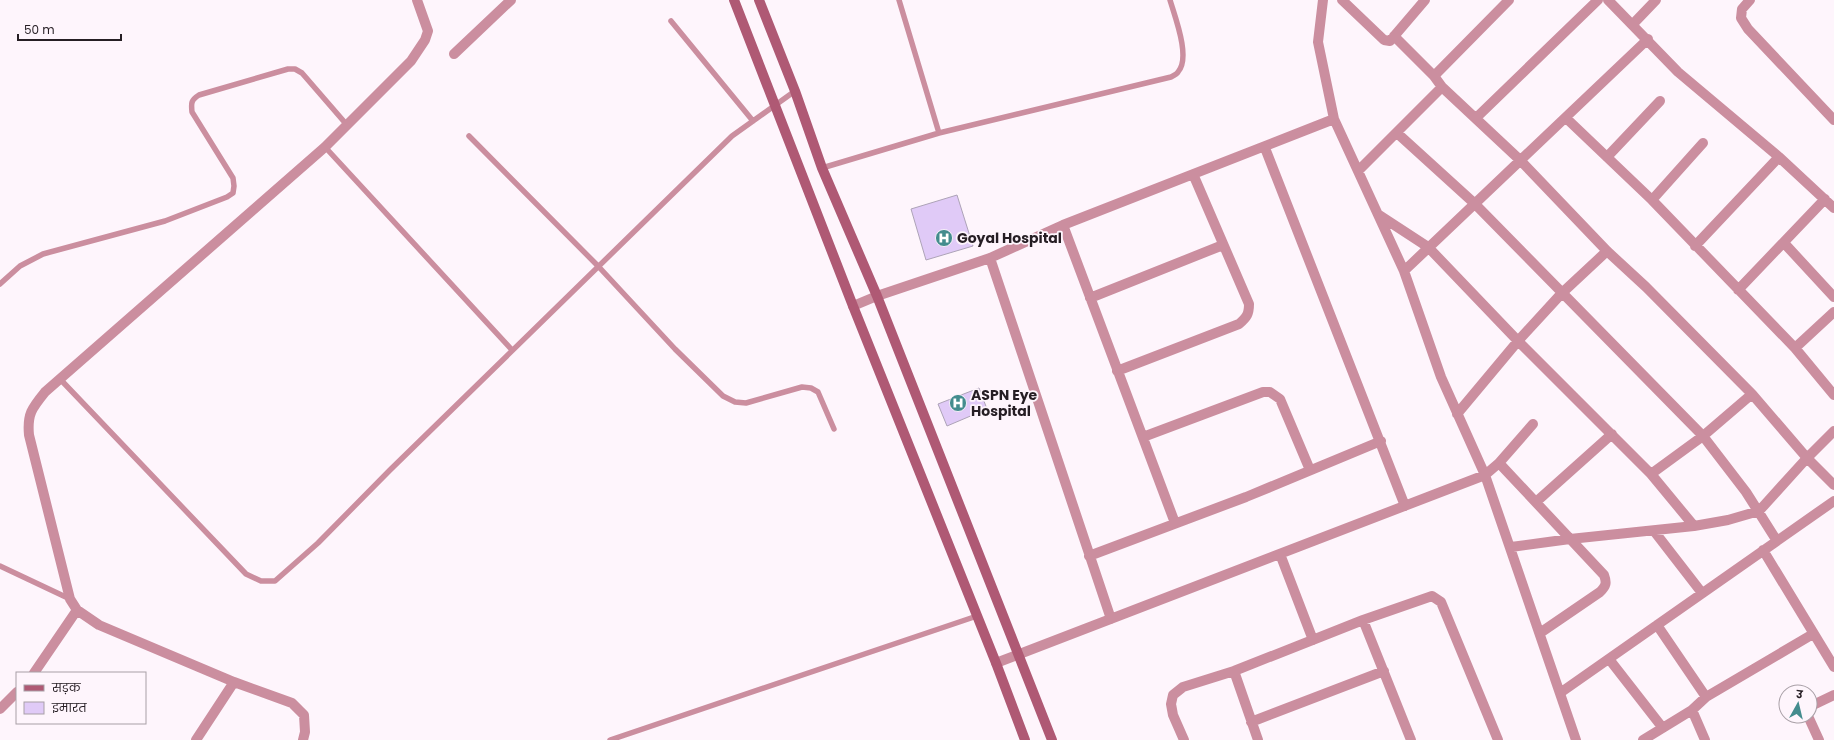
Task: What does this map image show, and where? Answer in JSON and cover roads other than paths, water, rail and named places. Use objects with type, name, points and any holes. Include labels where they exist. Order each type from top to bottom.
[{"type":"main road","points":[[734,0],[853,306],[996,663],[1025,740]]},
{"type":"main road","points":[[759,0],[795,91],[822,168],[877,296],[1052,740]]},
{"type":"street","points":[[454,54],[511,0]]},
{"type":"street","points":[[1323,0],[1318,42],[1334,119],[1359,170],[1404,271],[1441,377],[1485,475],[1511,547],[1576,740]]},
{"type":"street","points":[[1342,0],[1384,40],[1390,41],[1425,0]]},
{"type":"street","points":[[1434,76],[1509,0]]},
{"type":"street","points":[[1476,118],[1598,0]]},
{"type":"street","points":[[1608,0],[1678,72],[1779,157],[1834,208]]},
{"type":"street","points":[[1633,24],[1656,0]]},
{"type":"street","points":[[1750,0],[1742,9],[1741,18],[1748,29],[1834,120]]},
{"type":"street","points":[[303,740],[305,732],[304,716],[292,703],[234,682],[99,625],[77,610],[70,600],[28,422],[32,409],[45,392],[324,147],[411,61],[423,44],[428,31],[418,1]]},
{"type":"street","points":[[1394,36],[1434,76],[1442,88],[1520,160],[1607,251],[1646,287],[1752,394],[1807,458],[1834,485]]},
{"type":"street","points":[[1404,271],[1474,203],[1648,40]]},
{"type":"street","points":[[1359,170],[1442,88]]},
{"type":"street","points":[[1607,157],[1660,101]]},
{"type":"street","points":[[1566,118],[1652,200],[1795,348],[1834,395]]},
{"type":"street","points":[[853,306],[877,296],[990,258],[1062,225],[1193,174],[1265,148],[1334,119]]},
{"type":"street","points":[[1397,133],[1474,203],[1703,436],[1746,492],[1777,541]]},
{"type":"street","points":[[1652,200],[1703,143]]},
{"type":"street","points":[[1265,148],[1406,506]]},
{"type":"street","points":[[1695,246],[1779,157]]},
{"type":"street","points":[[1118,371],[1239,324],[1246,318],[1249,312],[1249,304],[1193,174]]},
{"type":"street","points":[[1738,290],[1825,199]]},
{"type":"street","points":[[1379,215],[1428,247],[1518,341],[1651,474],[1694,526]]},
{"type":"street","points":[[1062,225],[1175,523]]},
{"type":"street","points":[[1784,243],[1834,297]]},
{"type":"street","points":[[1090,298],[1223,245]]},
{"type":"street","points":[[1457,414],[1518,341],[1562,293],[1607,251]]},
{"type":"street","points":[[990,258],[1088,556],[1111,619]]},
{"type":"street","points":[[1795,348],[1834,312]]},
{"type":"street","points":[[1143,437],[1257,394],[1270,392],[1280,399],[1310,470]]},
{"type":"street","points":[[1651,474],[1703,436],[1752,394]]},
{"type":"street","points":[[996,663],[1485,475],[1499,463],[1533,424]]},
{"type":"street","points":[[1511,547],[1570,539],[1694,526],[1728,520],[1759,511],[1807,458],[1834,431]]},
{"type":"street","points":[[1536,502],[1612,434]]},
{"type":"street","points":[[1088,556],[1381,441]]},
{"type":"street","points":[[1499,463],[1604,575],[1606,586],[1600,592],[1540,633]]},
{"type":"street","points":[[1560,693],[1834,501]]},
{"type":"street","points":[[1654,531],[1702,593]]},
{"type":"street","points":[[1763,550],[1834,667]]},
{"type":"street","points":[[1280,554],[1313,640]]},
{"type":"street","points":[[1184,740],[1173,715],[1171,704],[1174,696],[1183,687],[1234,671],[1363,620],[1432,596],[1441,602],[1498,740]]},
{"type":"street","points":[[35,672],[77,610]]},
{"type":"street","points":[[1363,620],[1384,671],[1408,739]]},
{"type":"street","points":[[1657,625],[1706,697]]},
{"type":"street","points":[[1643,740],[1692,710],[1706,697],[1813,634]]},
{"type":"street","points":[[1609,658],[1662,727]]},
{"type":"street","points":[[1234,671],[1258,740]]},
{"type":"street","points":[[1251,722],[1384,671]]},
{"type":"street","points":[[196,740],[234,682]]},
{"type":"street","points":[[0,709],[16,693]]},
{"type":"street","points":[[1818,703],[1834,695]]},
{"type":"street","points":[[1692,710],[1705,740]]},
{"type":"street","points":[[1812,724],[1819,740]]},
{"type":"lane","points":[[900,0],[939,134]]},
{"type":"lane","points":[[822,168],[939,134],[1170,77],[1179,72],[1183,64],[1184,51],[1170,0]]},
{"type":"lane","points":[[671,21],[753,121]]},
{"type":"lane","points":[[0,284],[20,266],[43,254],[165,221],[228,197],[233,193],[233,178],[192,112],[191,103],[193,99],[199,95],[288,69],[295,70],[302,73],[346,125]]},
{"type":"lane","points":[[60,379],[246,574],[261,581],[275,581],[318,543],[512,350],[732,136],[795,91]]},
{"type":"lane","points":[[469,136],[598,266],[674,349],[723,396],[735,402],[746,403],[802,387],[811,388],[818,392],[834,429]]},
{"type":"lane","points":[[324,147],[512,350]]},
{"type":"lane","points":[[0,566],[70,600]]},
{"type":"lane","points":[[610,740],[715,706],[977,616]]},
{"type":"place","name":"Goyal Hospital","points":[[944,238]]},
{"type":"place","name":"ASPN Eye Hospital","points":[[958,403]]}]
